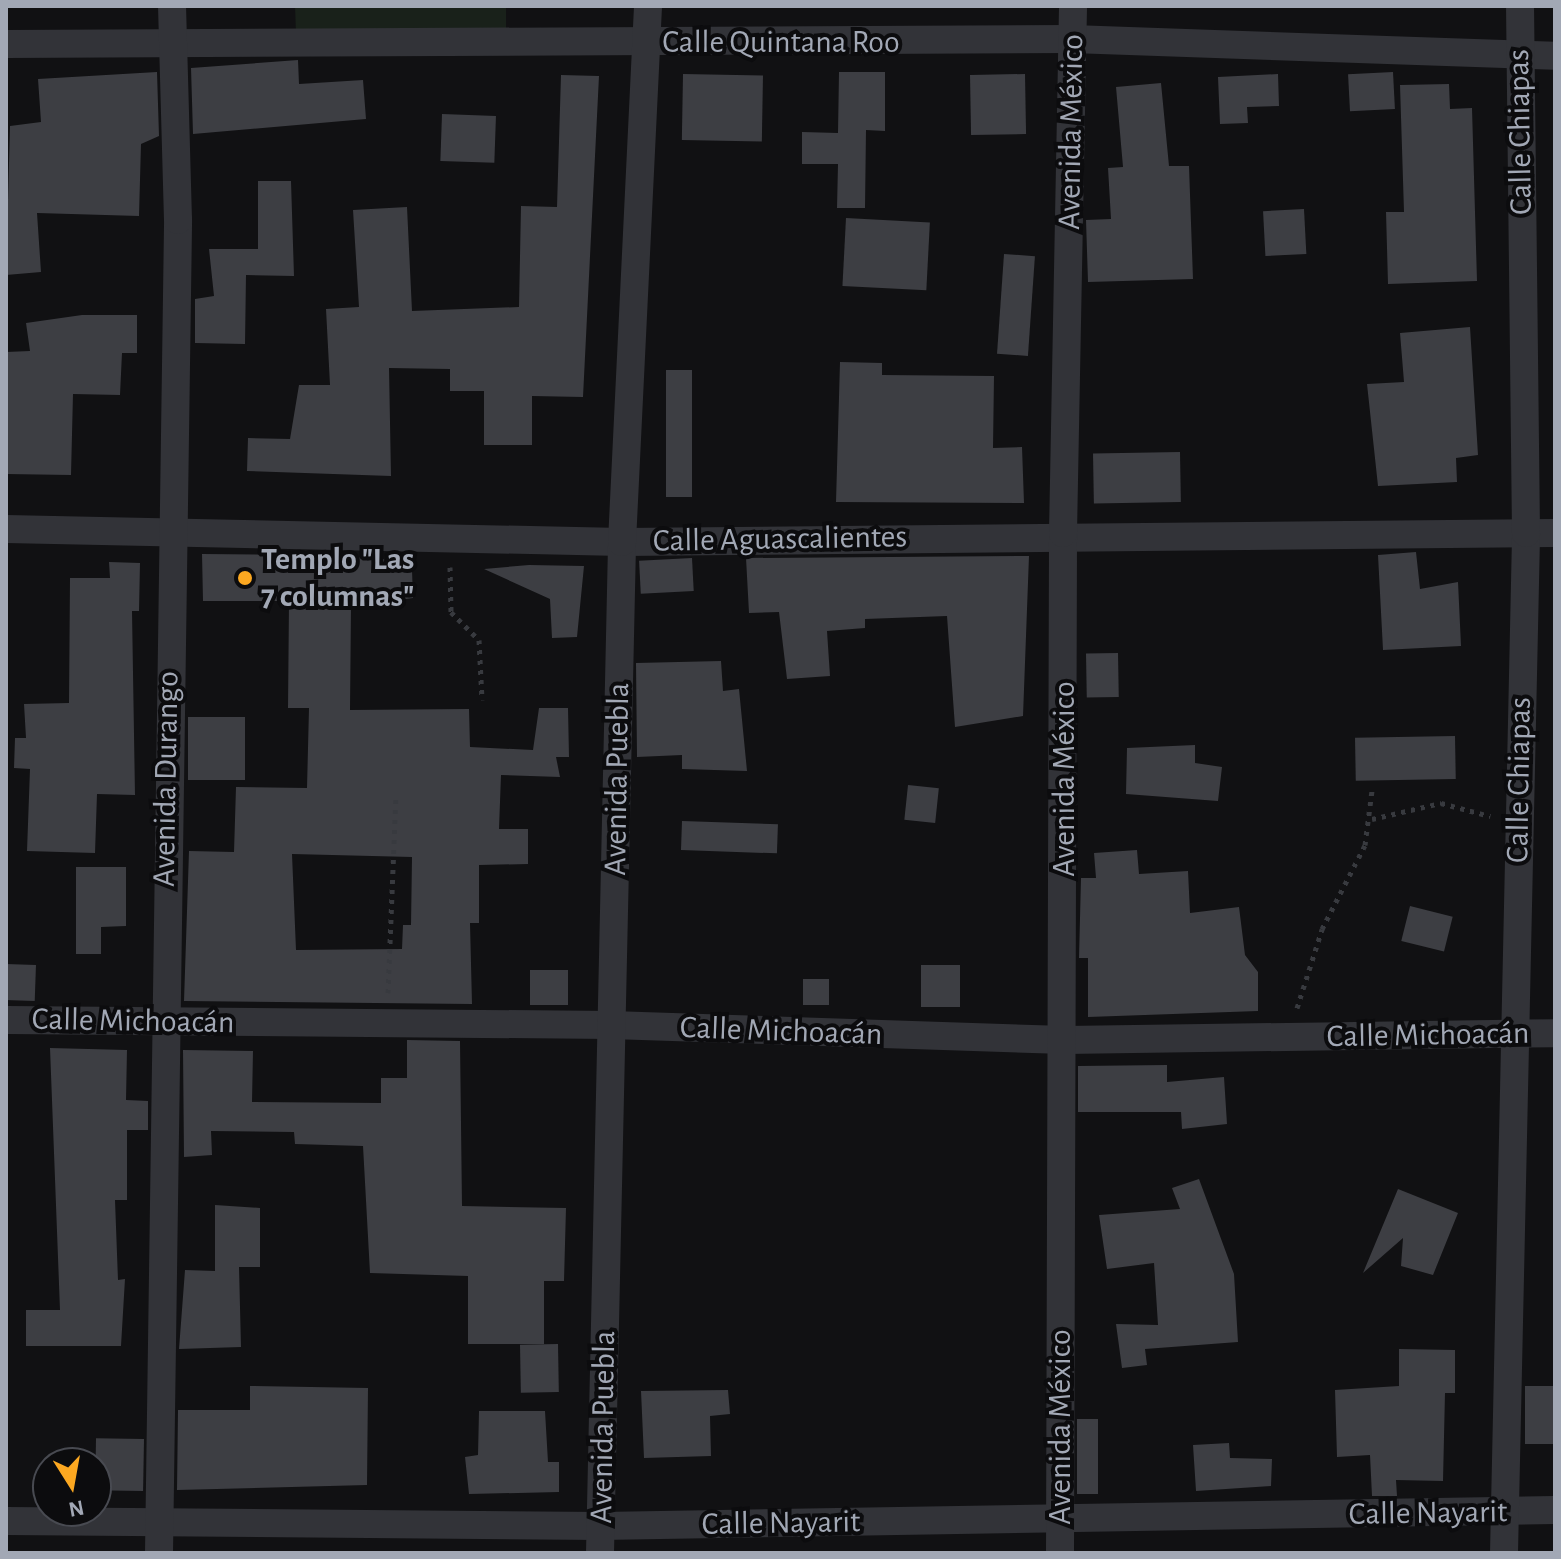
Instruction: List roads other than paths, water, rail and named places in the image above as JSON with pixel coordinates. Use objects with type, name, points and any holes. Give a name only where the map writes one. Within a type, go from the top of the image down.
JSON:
[{"type":"street","name":"Avenida Durango","points":[[159,1553],[161,1021],[178,220],[172,6]]},
{"type":"street","name":"Avenida Puebla","points":[[600,1539],[622,542],[648,6]]},
{"type":"street","name":"Avenida México","points":[[1060,1553],[1065,1040],[1063,533],[1073,6]]},
{"type":"street","name":"Calle Chiapas","points":[[1504,1553],[1526,533],[1520,6]]},
{"type":"street","name":"Calle Quintana Roo","points":[[6,44],[171,46],[1072,39],[1555,56]]},
{"type":"street","name":"Calle Aguascalientes","points":[[6,529],[172,530],[622,542],[1063,533],[1555,533]]},
{"type":"street","name":"Calle Michoacán","points":[[6,1020],[386,1026],[611,1025],[1065,1040],[1555,1033]]},
{"type":"street","name":"Calle Nayarit","points":[[6,1521],[159,1522],[600,1539],[1059,1519],[1555,1510]]},
{"type":"place","name":"Templo \"Las 7 columnas\"","points":[[245,578]]}]
